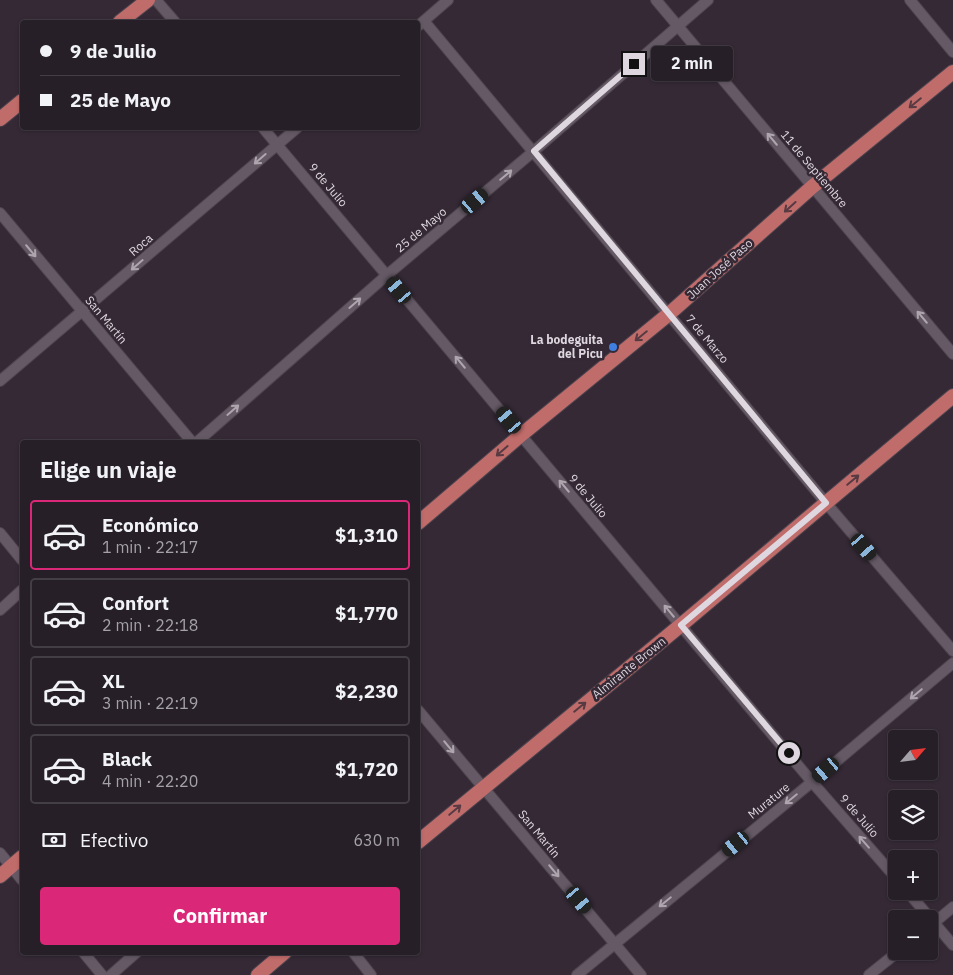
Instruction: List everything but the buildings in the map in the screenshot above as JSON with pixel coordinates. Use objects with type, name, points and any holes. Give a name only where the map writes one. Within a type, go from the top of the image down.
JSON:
[{"type":"main road","points":[[123,20],[148,0]]},
{"type":"main road","name":"Juan José Paso","points":[[420,522],[521,434],[670,313],[812,187],[953,72]]},
{"type":"main road","points":[[0,120],[20,103]]},
{"type":"main road","name":"Almirante Brown","points":[[420,840],[681,625],[953,396]]},
{"type":"main road","points":[[0,876],[20,859]]},
{"type":"main road","points":[[258,975],[281,955]]},
{"type":"street","points":[[156,0],[173,20]]},
{"type":"street","points":[[421,23],[448,0]]},
{"type":"street","name":"11 de Septiembre","points":[[656,0],[953,354]]},
{"type":"street","name":"25 de Mayo","points":[[199,440],[387,275],[708,0]]},
{"type":"street","points":[[910,0],[953,52]]},
{"type":"street","name":"7 de Marzo","points":[[421,23],[534,151],[826,503],[953,651]]},
{"type":"street","name":"9 de Julio","points":[[265,130],[812,782],[888,869]]},
{"type":"street","name":"Roca","points":[[0,381],[294,130]]},
{"type":"street","name":"San Martín","points":[[0,213],[190,440]]},
{"type":"street","points":[[0,533],[20,558]]},
{"type":"street","points":[[0,610],[20,592]]},
{"type":"street","name":"Murature","points":[[577,975],[812,782],[953,663]]},
{"type":"street","name":"San Martín","points":[[420,712],[641,975]]},
{"type":"street","points":[[0,853],[20,877]]},
{"type":"street","points":[[938,920],[953,908]]},
{"type":"street","points":[[938,931],[953,945]]},
{"type":"street","points":[[85,955],[102,975]]},
{"type":"street","points":[[111,975],[134,955]]},
{"type":"street","points":[[355,955],[371,975]]},
{"type":"street","points":[[870,975],[888,960]]},
{"type":"place","name":"La bodeguita del Picu","points":[[613,347]]},
{"type":"route","points":[[634,64],[534,151],[826,503],[681,625],[789,753]]}]
